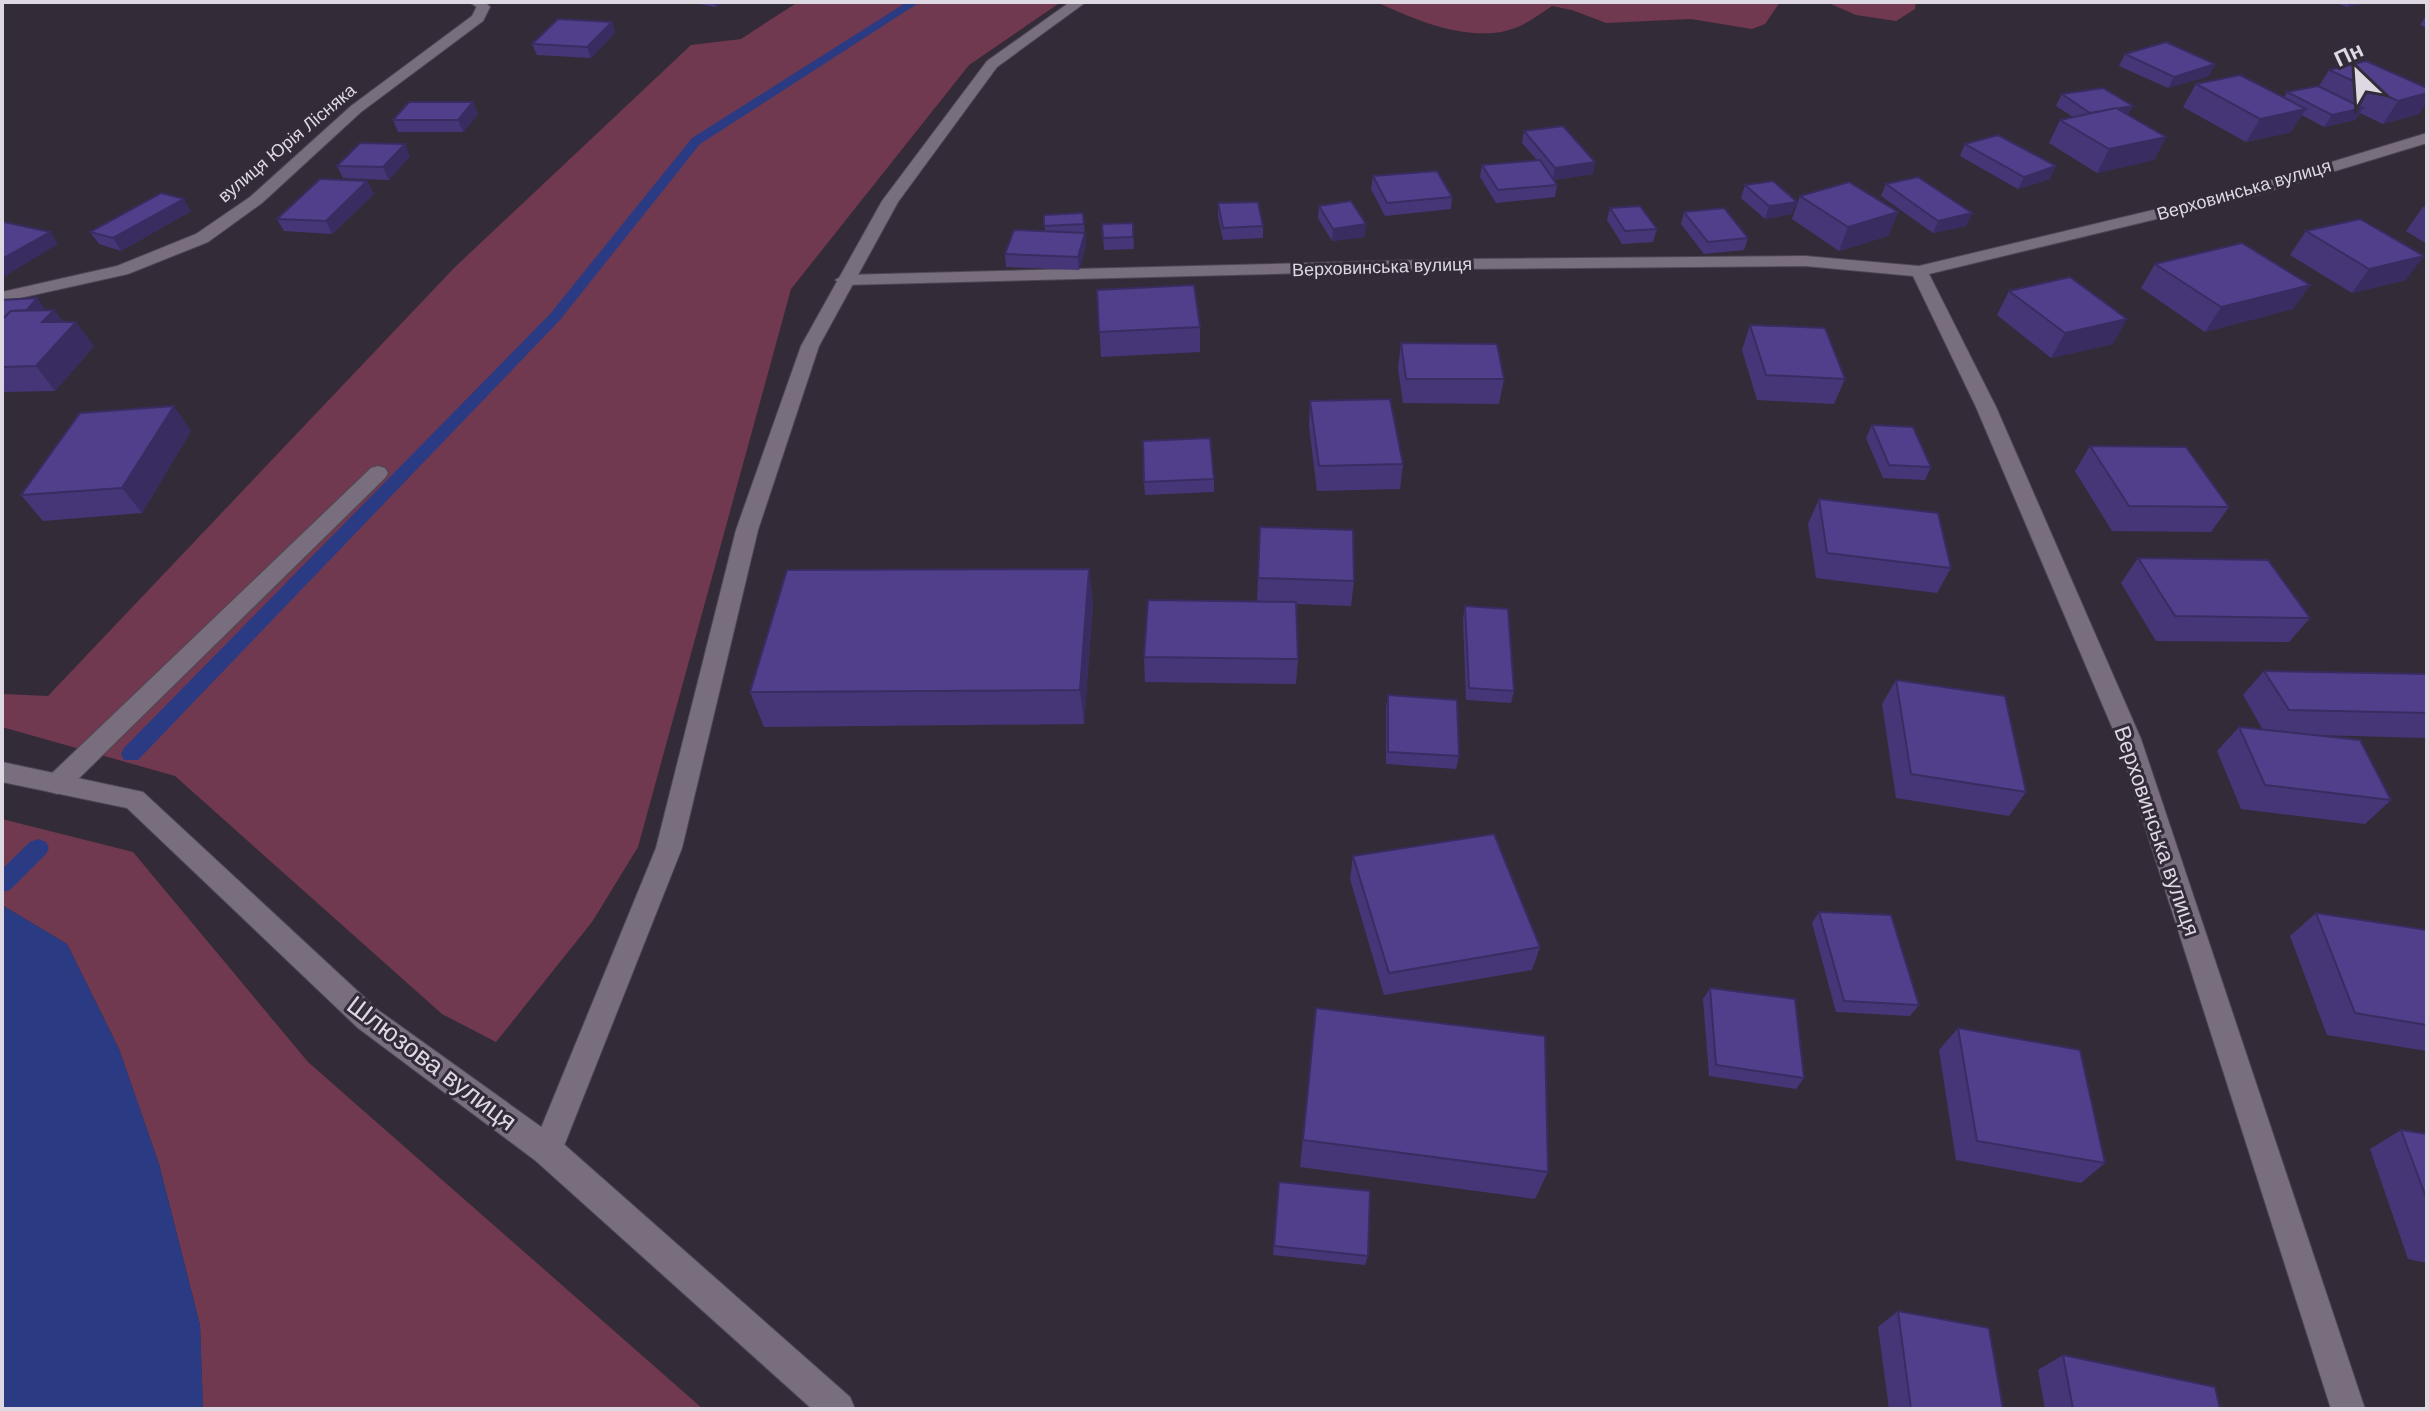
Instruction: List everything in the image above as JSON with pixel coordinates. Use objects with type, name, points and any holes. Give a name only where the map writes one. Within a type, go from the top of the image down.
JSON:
[{"type":"street","points":[[547,1150],[669,848],[747,530],[810,346],[890,201],[992,64],[1079,2]]},
{"type":"street","name":"вулиця Юрія Лісняка","points":[[2,297],[122,270],[202,238],[256,200],[356,109],[478,18],[480,4]]},
{"type":"street","name":"Верховинська вулиця","points":[[844,280],[1463,264],[1805,261],[1919,271],[2254,191],[2427,138]]},
{"type":"street","name":"Верховинська вулиця","points":[[1919,271],[1986,407],[2129,739],[2348,1409]]},
{"type":"street","points":[[57,784],[378,473]]},
{"type":"street","name":"Шлюзова вулиця","points":[[2,772],[134,799],[368,1019],[547,1150],[838,1409]]},
{"type":"shaded area","points":[[798,2],[1061,2],[969,65],[791,289],[638,847],[592,922],[496,1042],[442,1014],[175,776],[2,727],[2,694],[48,696],[455,267],[691,45],[741,39]]},
{"type":"shaded area","points":[[1377,2],[1780,2],[1765,24],[1752,29],[1691,19],[1606,23],[1552,6],[1520,26],[1485,33],[1447,29]]},
{"type":"shaded area","points":[[1826,2],[1916,2],[1915,9],[1896,21],[1856,15]]},
{"type":"shaded area","points":[[2,819],[133,852],[308,1062],[703,1409],[203,1409],[200,1325],[159,1164],[119,1049],[67,944],[2,905]]},
{"type":"water","points":[[2,905],[67,944],[119,1049],[159,1164],[200,1325],[203,1409],[2,1409]]},
{"type":"building","points":[[558,19],[612,22],[587,47],[532,44]]},
{"type":"building","points":[[2166,42],[2215,64],[2174,77],[2125,54]]},
{"type":"building","points":[[2366,61],[2427,88],[2427,93],[2398,101],[2329,70]]},
{"type":"building","points":[[2240,75],[2306,109],[2260,119],[2196,84]]},
{"type":"building","points":[[2318,86],[2363,108],[2332,115],[2287,92]]},
{"type":"building","points":[[2103,88],[2133,106],[2090,113],[2062,94]]},
{"type":"building","points":[[409,102],[473,102],[458,120],[393,120]]},
{"type":"building","points":[[2116,108],[2166,137],[2109,149],[2060,120]]},
{"type":"building","points":[[1563,126],[1595,162],[1555,168],[1524,131]]},
{"type":"building","points":[[1998,135],[2056,166],[2024,177],[1965,144]]},
{"type":"building","points":[[360,143],[405,144],[383,167],[337,166]]},
{"type":"building","points":[[1540,160],[1557,185],[1498,190],[1482,165]]},
{"type":"building","points":[[1437,171],[1452,197],[1387,203],[1373,176]]},
{"type":"building","points":[[1918,177],[1972,213],[1938,221],[1886,184]]},
{"type":"building","points":[[320,179],[367,181],[326,221],[277,219]]},
{"type":"building","points":[[1773,181],[1797,202],[1769,206],[1745,185]]},
{"type":"building","points":[[1849,182],[1898,212],[1848,227],[1800,196]]},
{"type":"building","points":[[161,193],[184,199],[113,238],[90,232]]},
{"type":"building","points":[[1351,201],[1366,224],[1333,229],[1319,206]]},
{"type":"building","points":[[1258,202],[1263,226],[1223,228],[1218,203]]},
{"type":"building","points":[[1640,206],[1657,229],[1625,231],[1610,208]]},
{"type":"building","points":[[1724,208],[1748,238],[1708,242],[1684,212]]},
{"type":"building","points":[[1083,213],[1084,224],[1044,226],[1044,215]]},
{"type":"building","points":[[2360,219],[2424,256],[2369,269],[2306,231]]},
{"type":"building","points":[[4,222],[50,232],[2,259]]},
{"type":"building","points":[[1133,223],[1133,237],[1103,238],[1102,224]]},
{"type":"building","points":[[1014,230],[1085,233],[1078,257],[1005,254]]},
{"type":"building","points":[[2242,243],[2310,285],[2221,307],[2155,264]]},
{"type":"building","points":[[2070,277],[2127,319],[2065,333],[2009,291]]},
{"type":"building","points":[[1194,285],[1200,327],[1099,332],[1097,290]]},
{"type":"building","points":[[37,298],[27,310],[11,311],[2,319],[2,300]]},
{"type":"building","points":[[54,310],[42,322],[76,322],[36,366],[2,367],[2,320],[11,311]]},
{"type":"building","points":[[1750,325],[1825,328],[1845,379],[1766,375]]},
{"type":"building","points":[[1401,343],[1497,344],[1504,379],[1406,379]]},
{"type":"building","points":[[1390,399],[1403,464],[1319,466],[1310,401]]},
{"type":"building","points":[[174,406],[122,488],[21,495],[80,413]]},
{"type":"building","points":[[1872,425],[1913,427],[1931,467],[1889,465]]},
{"type":"building","points":[[1210,438],[1214,479],[1144,482],[1143,441]]},
{"type":"building","points":[[2090,446],[2186,447],[2229,507],[2129,506]]},
{"type":"building","points":[[1819,499],[1938,513],[1951,568],[1827,553]]},
{"type":"building","points":[[1260,527],[1353,530],[1354,581],[1258,578]]},
{"type":"building","points":[[2138,558],[2268,560],[2310,618],[2175,616]]},
{"type":"building","points":[[1089,569],[1080,690],[750,692],[787,570]]},
{"type":"building","points":[[1148,600],[1296,602],[1298,659],[1144,657]]},
{"type":"building","points":[[1465,606],[1508,609],[1514,691],[1469,688]]},
{"type":"building","points":[[2264,671],[2426,674],[2427,713],[2289,710]]},
{"type":"building","points":[[1896,680],[2005,696],[2026,792],[1911,774]]},
{"type":"building","points":[[1388,695],[1457,700],[1459,756],[1388,752]]},
{"type":"building","points":[[2239,727],[2360,740],[2391,800],[2265,785]]},
{"type":"building","points":[[1494,834],[1540,947],[1389,973],[1353,856]]},
{"type":"building","points":[[1819,912],[1891,915],[1919,1005],[1844,1001]]},
{"type":"building","points":[[2316,913],[2427,930],[2427,1025],[2355,1013]]},
{"type":"building","points":[[1710,988],[1795,999],[1804,1078],[1716,1065]]},
{"type":"building","points":[[1316,1008],[1545,1036],[1548,1172],[1303,1140]]},
{"type":"building","points":[[1958,1028],[2080,1050],[2105,1163],[1977,1141]]},
{"type":"building","points":[[2401,1130],[2427,1134],[2427,1200]]},
{"type":"building","points":[[1279,1182],[1370,1191],[1368,1256],[1274,1246]]},
{"type":"building","points":[[1898,1311],[1989,1328],[2003,1409],[1911,1409]]},
{"type":"building","points":[[2063,1355],[2215,1387],[2220,1409],[2073,1409]]},
{"type":"waterway","points":[[131,754],[555,317],[696,141],[915,2]]},
{"type":"waterway","points":[[2,883],[38,848]]}]
